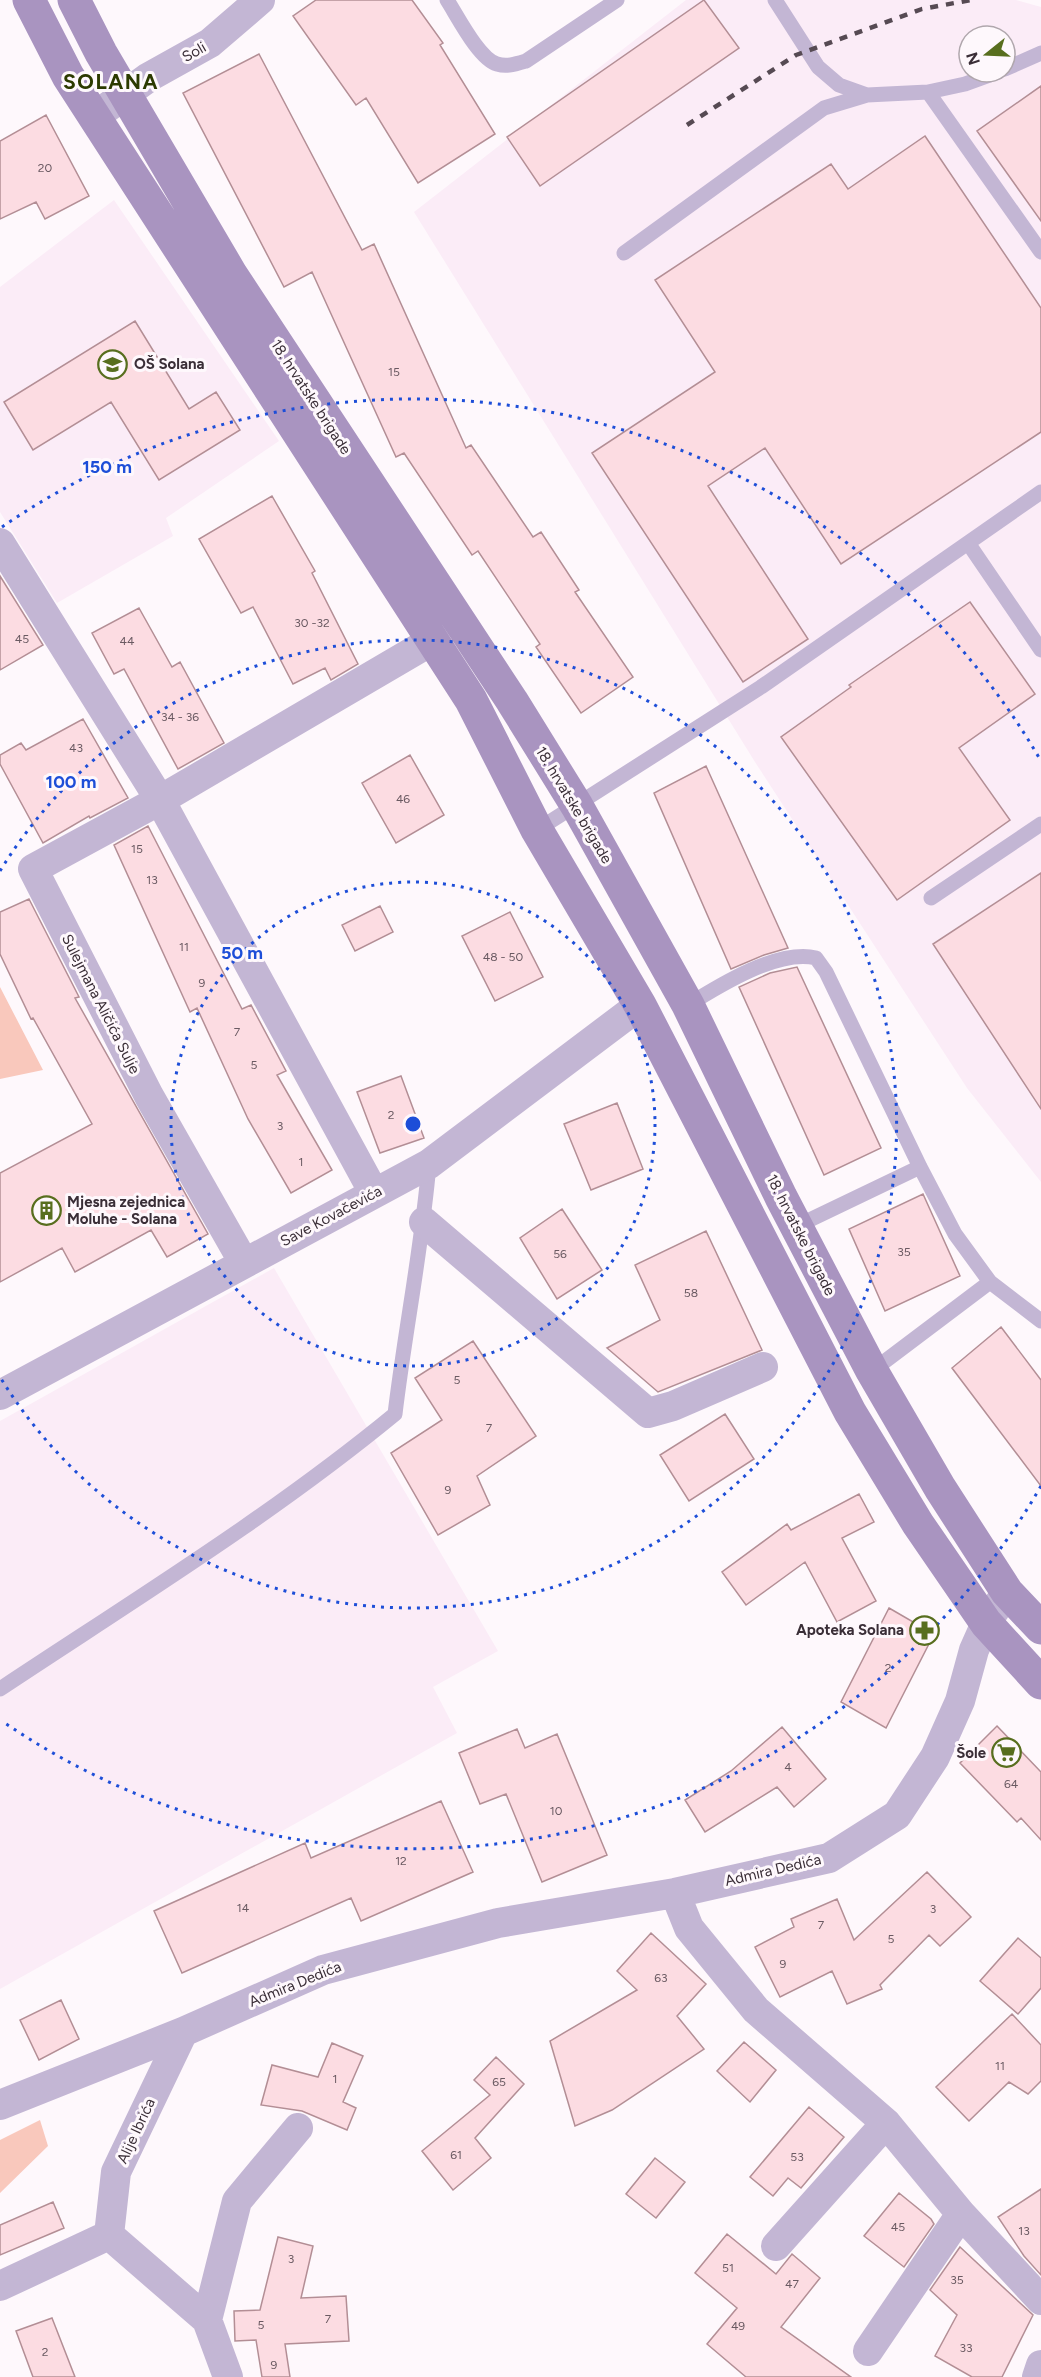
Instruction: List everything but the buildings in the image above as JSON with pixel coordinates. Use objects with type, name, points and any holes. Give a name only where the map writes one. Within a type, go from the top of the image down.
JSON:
[{"type":"main road","name":"18. hrvatske brigade","points":[[29,0],[68,76],[471,700],[537,830],[640,1005],[850,1412],[918,1524],[987,1623],[1041,1683]]},
{"type":"main road","name":"18. hrvatske brigade","points":[[74,0],[231,274],[512,701],[577,806],[688,1005],[797,1227],[872,1371],[940,1488],[1007,1592],[1041,1628]]},
{"type":"street","name":"Soli","points":[[94,117],[149,77],[210,43],[260,0]]},
{"type":"street","points":[[0,543],[160,800],[374,1193]]},
{"type":"street","points":[[160,800],[433,640]]},
{"type":"street","name":"Sulejmana Aličića Sulje","points":[[160,800],[33,869],[148,1096],[244,1263]]},
{"type":"street","name":"Save Kovačevića","points":[[1,1394],[429,1164],[640,1005]]},
{"type":"street","points":[[424,1222],[648,1413],[673,1406],[763,1367]]},
{"type":"street","name":"Admira Dedića","points":[[0,2105],[183,2032],[323,1970],[498,1923],[675,1893],[829,1858],[897,1815],[935,1757],[960,1701],[974,1650],[987,1623],[1007,1592]]},
{"type":"street","points":[[675,1893],[689,1928],[756,2010],[886,2123],[960,2214],[1041,2300]]},
{"type":"street","name":"Alije Ibrića","points":[[109,2235],[117,2172],[183,2032]]},
{"type":"street","points":[[776,2246],[886,2123]]},
{"type":"street","points":[[207,2320],[237,2202],[298,2128]]},
{"type":"street","points":[[868,2351],[960,2214]]},
{"type":"street","points":[[0,2286],[109,2235],[207,2320],[228,2377]]},
{"type":"street","points":[[1037,2377],[1041,2365]]},
{"type":"lane","points":[[447,0],[486,58],[498,65],[511,65],[526,61],[617,0]]},
{"type":"lane","points":[[775,0],[818,67],[839,85],[867,94]]},
{"type":"lane","points":[[1017,64],[1041,53]]},
{"type":"lane","points":[[624,253],[824,108],[867,94],[928,92],[965,84]]},
{"type":"lane","points":[[928,92],[1041,252]]},
{"type":"lane","points":[[537,830],[761,687],[1041,492]]},
{"type":"lane","points":[[968,543],[1041,650]]},
{"type":"lane","points":[[931,898],[1041,824]]},
{"type":"lane","points":[[688,1005],[760,967],[800,954],[816,958],[826,972],[920,1167],[955,1234],[990,1282],[1041,1321]]},
{"type":"lane","points":[[0,1689],[269,1511],[327,1470],[395,1414],[405,1332],[424,1222],[429,1164]]},
{"type":"lane","points":[[797,1227],[920,1167]]},
{"type":"lane","points":[[872,1371],[990,1282]]},
{"type":"shaded area","points":[[686,0],[1016,0],[1041,7],[1041,1182],[967,1088],[755,762],[414,212]]},
{"type":"shaded area","name":"OŠ Solana","points":[[114,200],[279,441],[166,518],[173,536],[57,603],[0,512],[0,287]]},
{"type":"shaded area","points":[[0,987],[43,1070],[0,1079]]},
{"type":"shaded area","points":[[274,1268],[498,1651],[433,1687],[457,1733],[0,1989],[0,1421]]},
{"type":"shaded area","points":[[40,2120],[48,2146],[0,2193],[0,2140]]},
{"type":"railway","points":[[687,125],[796,55],[922,9],[971,0]]},
{"type":"place","name":"OŠ Solana","points":[[113,364]]},
{"type":"place","name":"Mjesna zejednica Moluhe - Solana","points":[[46,1211]]},
{"type":"place","name":"Apoteka Solana","points":[[925,1630]]},
{"type":"place","name":"Šole","points":[[1007,1753]]},
{"type":"district","name":"SOLANA","points":[[111,81]]}]
